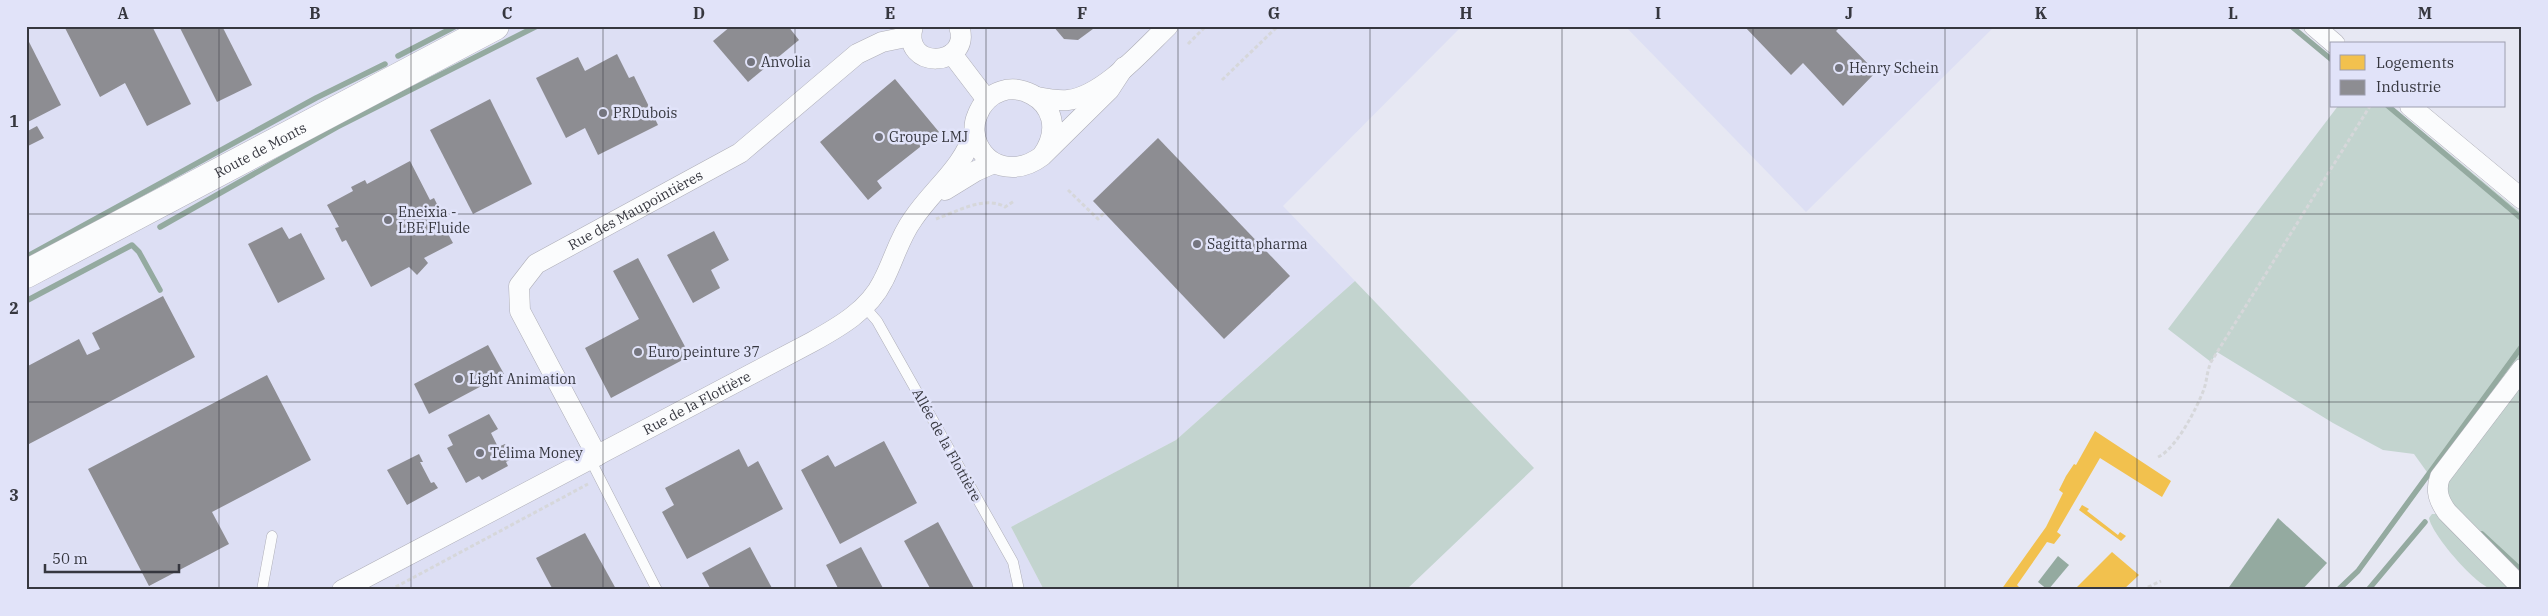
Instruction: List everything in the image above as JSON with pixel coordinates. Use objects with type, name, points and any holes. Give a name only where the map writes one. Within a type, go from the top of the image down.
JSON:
[{"type":"main road","name":"Route de Monts","points":[[26,274],[495,26]]},
{"type":"street","points":[[912,31],[917,51],[923,56],[938,60],[952,54],[960,40],[958,26]]},
{"type":"street","points":[[1037,97],[1059,100],[1080,97],[1100,86],[1124,67],[1168,26]]},
{"type":"street","points":[[2314,26],[2333,42]]},
{"type":"street","name":"Rue des Maupointières","points":[[594,457],[520,311],[519,286],[536,264],[740,153],[857,54],[912,31]]},
{"type":"street","points":[[952,54],[986,100]]},
{"type":"street","points":[[1042,156],[1050,146],[1053,132],[1052,119],[1047,107],[1037,97],[1025,91],[1011,89],[998,92],[986,100],[975,120],[974,132],[977,144],[983,154],[994,163],[1006,168],[1019,168],[1032,164],[1042,156],[1109,90],[1124,67]]},
{"type":"street","points":[[2412,108],[2522,199]]},
{"type":"street","name":"Rue de la Flottière","points":[[342,590],[835,329],[864,306],[883,283],[912,219],[964,157],[974,132]]},
{"type":"street","points":[[912,219],[939,194],[976,171],[994,163]]},
{"type":"street","points":[[2522,369],[2440,477],[2437,486],[2438,497],[2447,512],[2522,588]]},
{"type":"lane","name":"Allée de la Flottière","points":[[864,306],[877,321],[1013,562],[1019,590]]},
{"type":"lane","points":[[594,457],[656,590]]},
{"type":"lane","points":[[262,590],[272,536]]},
{"type":"path","points":[[1188,44],[1206,26]]},
{"type":"path","points":[[1222,80],[1278,26]]},
{"type":"path","points":[[2158,457],[2170,450],[2186,425],[2205,387],[2211,362],[2369,108]]},
{"type":"path","points":[[1068,190],[1098,219],[1104,213]]},
{"type":"path","points":[[2142,590],[2161,580]]},
{"type":"shaded area","points":[[26,26],[1462,26],[1283,206],[1355,281],[1176,440],[1011,527],[1044,590],[26,590]]},
{"type":"shaded area","points":[[1625,26],[1995,26],[1806,212]]},
{"type":"shaded area","points":[[2336,108],[2394,108],[2522,214],[2522,588],[2437,486],[2414,454],[2383,450],[2333,423],[2217,352],[2211,362],[2168,329]]},
{"type":"shaded area","points":[[1355,281],[1534,468],[1406,590],[1044,590],[1011,527],[1176,440]]},
{"type":"shaded area","points":[[2432,514],[2441,514],[2518,590],[2494,590],[2477,580],[2456,559],[2438,536],[2429,518]]},
{"type":"shaded area","points":[[2278,518],[2327,563],[2302,590],[2227,590]]},
{"type":"shaded area","points":[[2058,556],[2069,565],[2048,590],[2038,582]]},
{"type":"building: Logements","points":[[2095,431],[2171,481],[2162,497],[2100,458],[2057,532],[2061,535],[2054,544],[2047,542],[2017,585],[2022,590],[2001,590],[2046,527],[2063,493],[2059,490],[2066,476],[2074,464],[2076,465]]},
{"type":"building: Logements","points":[[2082,505],[2118,535],[2120,532],[2126,536],[2121,541],[2079,510]]},
{"type":"building: Logements","points":[[2112,552],[2139,575],[2123,590],[2074,590]]},
{"type":"building: Industrie","points":[[64,26],[152,26],[191,104],[147,126],[125,83],[100,97]]},
{"type":"building: Industrie","points":[[179,26],[222,26],[252,85],[217,102]]},
{"type":"building: Industrie","name":"Anvolia","points":[[731,26],[788,26],[799,40],[748,82],[713,41]]},
{"type":"building: Industrie","points":[[1053,26],[1097,26],[1078,40],[1064,39]]},
{"type":"building: Industrie","name":"Henry Schein","points":[[1744,26],[1841,26],[1836,31],[1876,72],[1843,106],[1803,63],[1791,75]]},
{"type":"building: Industrie","points":[[26,36],[61,105],[26,123]]},
{"type":"building: Industrie","name":"PRDubois","points":[[617,54],[629,78],[634,76],[658,125],[598,155],[585,128],[566,138],[536,78],[578,57],[585,71]]},
{"type":"building: Industrie","name":"Groupe LMJ","points":[[895,79],[939,132],[877,181],[882,188],[868,200],[820,142]]},
{"type":"building: Industrie","points":[[490,99],[532,184],[473,214],[430,130]]},
{"type":"building: Industrie","points":[[37,126],[44,138],[26,147],[26,132]]},
{"type":"building: Industrie","name":"Sagitta pharma","points":[[1158,138],[1290,276],[1224,339],[1093,201]]},
{"type":"building: Industrie","name":"Eneixia - LBE Fluide","points":[[410,161],[430,200],[434,198],[441,212],[437,214],[453,243],[424,258],[428,263],[417,275],[409,267],[371,287],[346,240],[342,242],[335,228],[339,227],[327,205],[353,191],[351,187],[365,180],[367,184]]},
{"type":"building: Industrie","points":[[282,227],[289,239],[301,233],[325,279],[278,303],[248,244]]},
{"type":"building: Industrie","points":[[714,231],[729,260],[711,270],[720,288],[693,303],[667,255]]},
{"type":"building: Industrie","name":"Euro peinture 37","points":[[638,258],[690,356],[611,398],[585,348],[639,319],[613,271]]},
{"type":"building: Industrie","points":[[163,296],[195,357],[29,444],[26,439],[26,367],[79,339],[87,355],[100,349],[92,333]]},
{"type":"building: Industrie","name":"Light Animation","points":[[488,345],[504,374],[429,414],[414,384]]},
{"type":"building: Industrie","points":[[267,375],[311,460],[212,512],[229,544],[149,586],[88,469]]},
{"type":"building: Industrie","name":"Telima Money","points":[[489,414],[498,429],[491,433],[498,447],[505,444],[513,458],[506,462],[508,466],[482,480],[479,476],[466,483],[447,448],[453,445],[448,435]]},
{"type":"building: Industrie","points":[[884,441],[917,503],[840,544],[801,470],[828,455],[835,467]]},
{"type":"building: Industrie","points":[[739,449],[748,467],[758,461],[783,509],[687,559],[662,512],[674,505],[665,488]]},
{"type":"building: Industrie","points":[[419,454],[423,462],[420,462],[431,483],[434,482],[438,488],[407,505],[387,470]]},
{"type":"building: Industrie","points":[[938,522],[975,590],[931,590],[904,541]]},
{"type":"building: Industrie","points":[[585,533],[616,589],[553,590],[536,558]]},
{"type":"building: Industrie","points":[[750,547],[773,590],[711,590],[702,573]]},
{"type":"building: Industrie","points":[[861,547],[884,590],[839,590],[826,565]]},
{"type":"waterway","points":[[398,56],[456,26]]},
{"type":"waterway","points":[[160,227],[337,127],[537,26]]},
{"type":"waterway","points":[[2291,26],[2330,58]]},
{"type":"waterway","points":[[26,257],[316,98],[385,64]]},
{"type":"waterway","points":[[2390,108],[2522,219]]},
{"type":"waterway","points":[[26,301],[132,245],[139,252],[160,290]]},
{"type":"waterway","points":[[2338,590],[2358,571],[2522,346]]},
{"type":"waterway","points":[[2368,590],[2425,522]]},
{"type":"waterway","points":[[2482,534],[2522,571]]},
{"type":"place","name":"Anvolia","points":[[751,62]]},
{"type":"place","name":"Henry Schein","points":[[1839,68]]},
{"type":"place","name":"PRDubois","points":[[603,113]]},
{"type":"place","name":"Groupe LMJ","points":[[879,137]]},
{"type":"place","name":"Eneixia - LBE Fluide","points":[[388,220]]},
{"type":"place","name":"Sagitta pharma","points":[[1197,244]]},
{"type":"place","name":"Euro peinture 37","points":[[638,352]]},
{"type":"place","name":"Light Animation","points":[[459,379]]},
{"type":"place","name":"Telima Money","points":[[480,453]]}]
